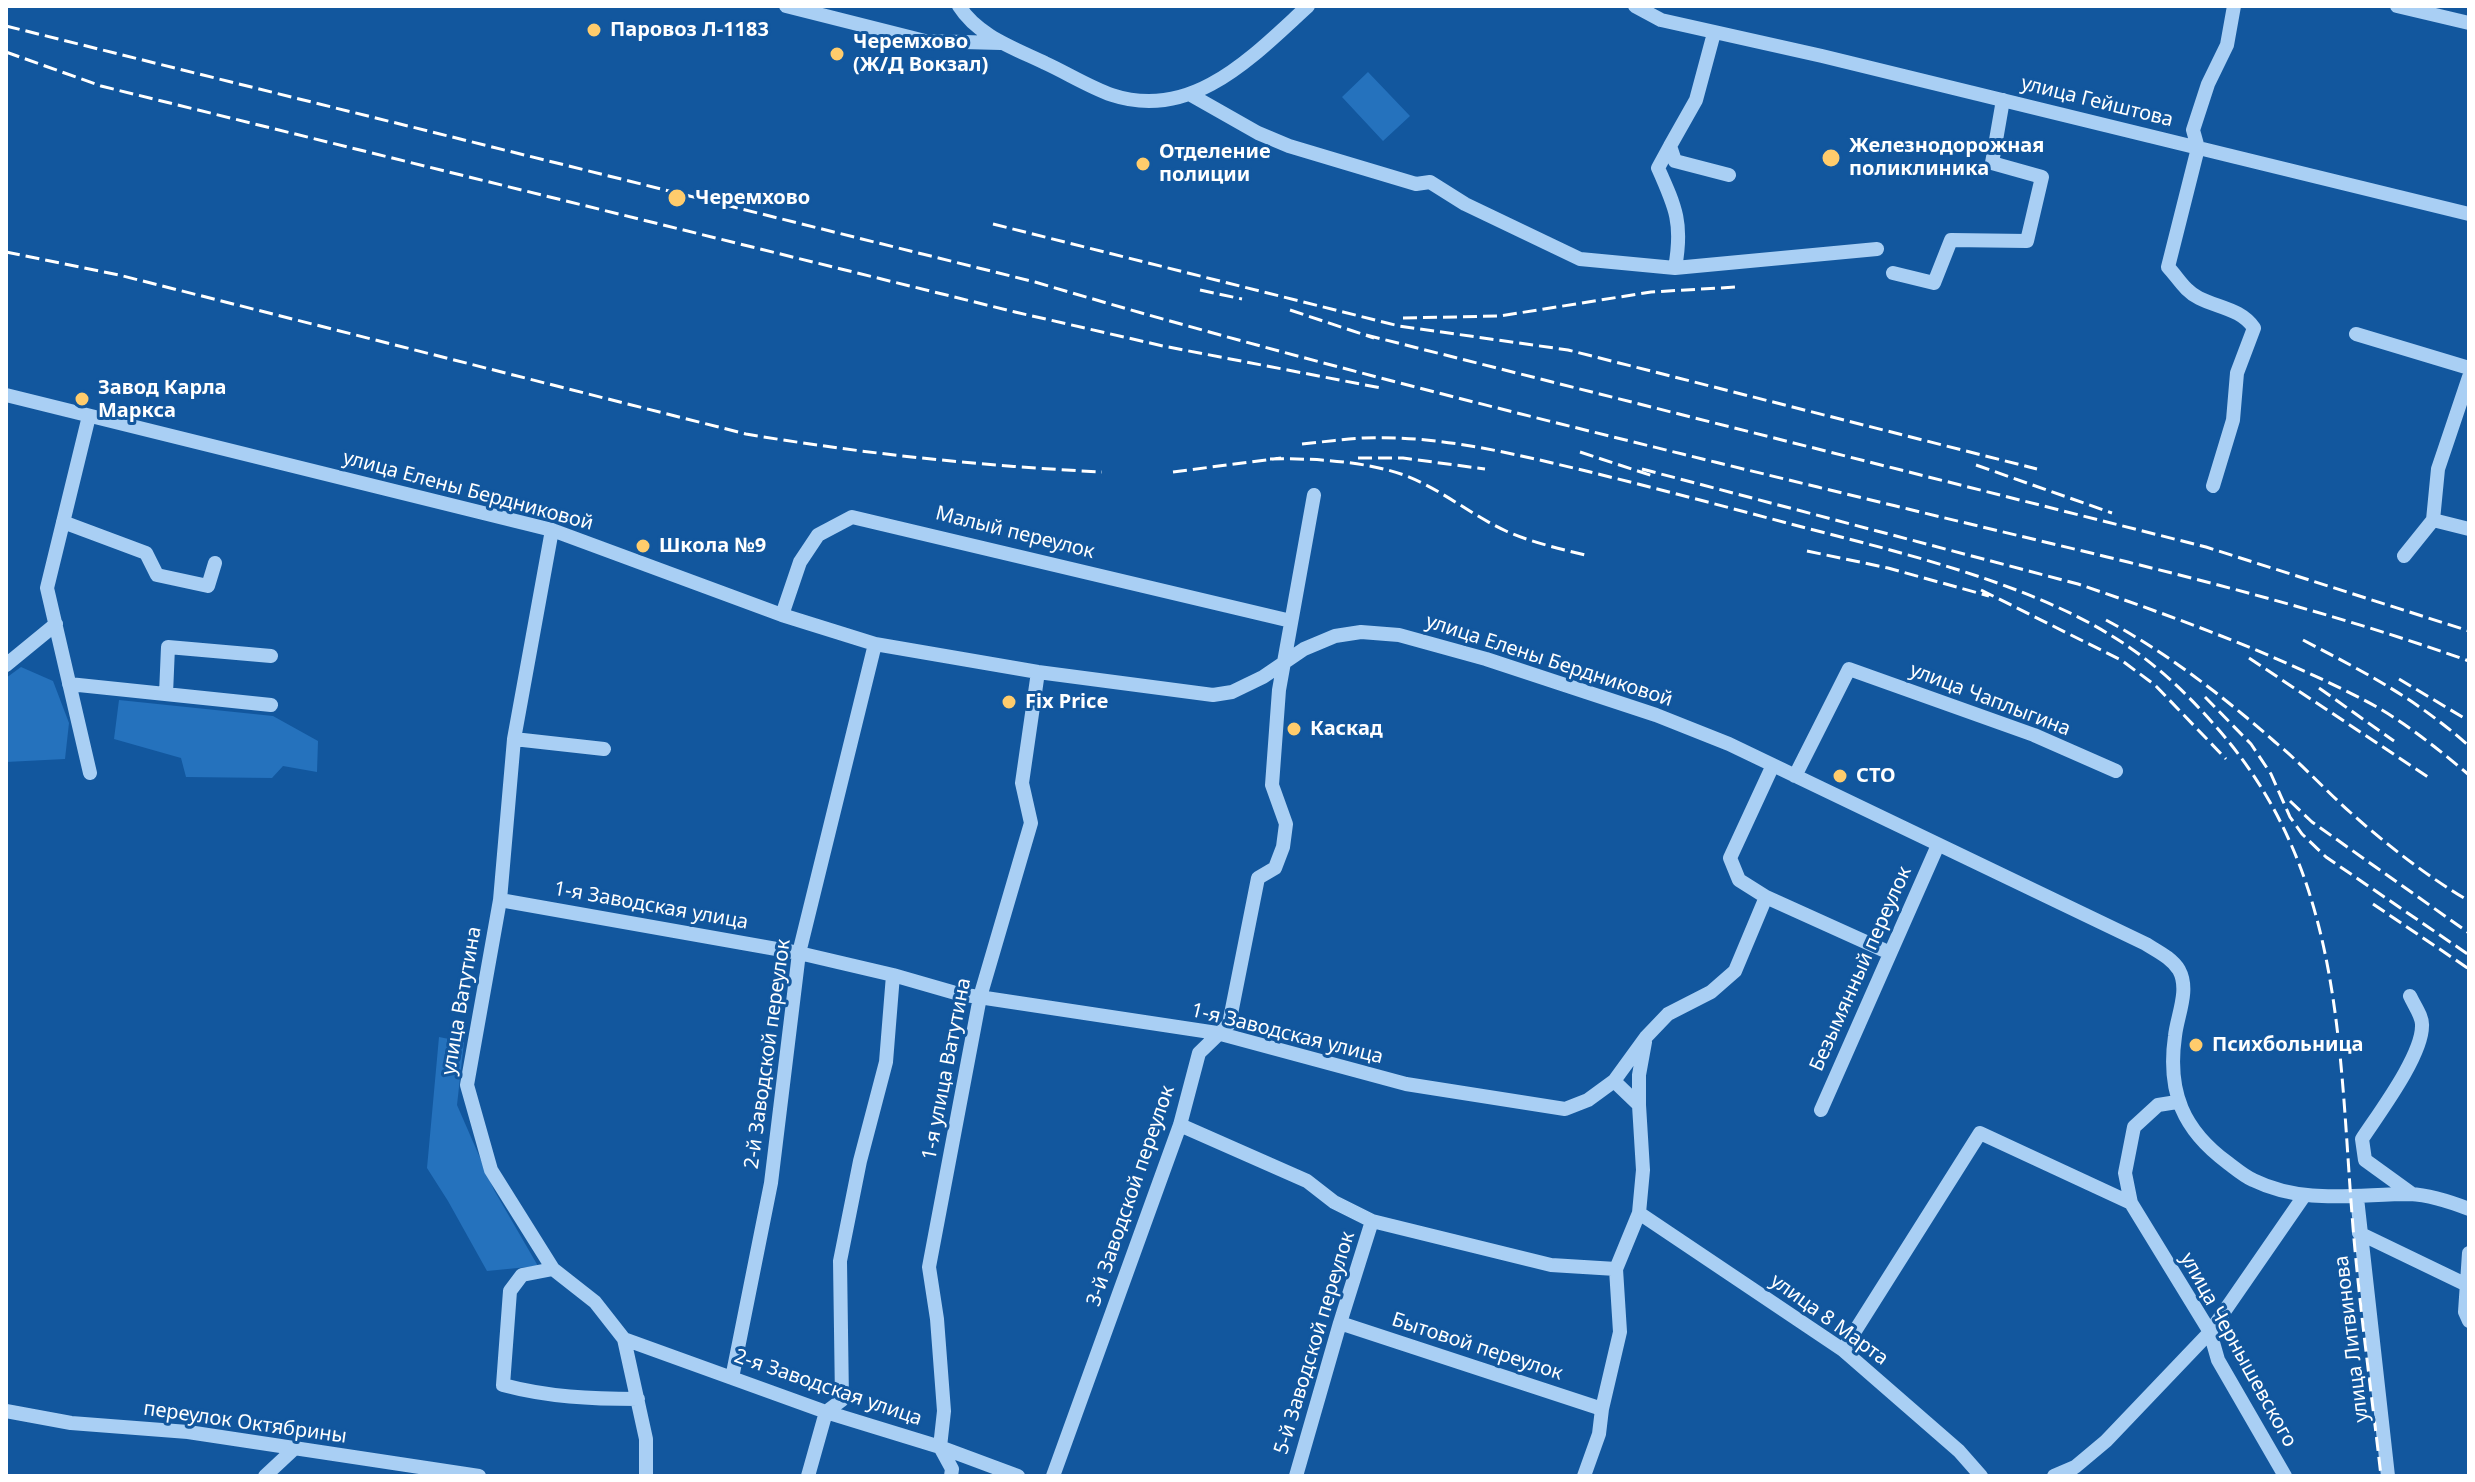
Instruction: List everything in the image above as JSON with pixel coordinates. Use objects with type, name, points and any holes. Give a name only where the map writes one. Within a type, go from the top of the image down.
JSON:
[{"type":"street","points":[[786,6],[925,41],[1004,43]]},
{"type":"street","points":[[959,6],[981,30],[1004,43],[1112,95],[1139,100],[1167,100],[1191,95],[1215,84],[1248,60],[1308,6]]},
{"type":"street","points":[[2213,486],[2233,420],[2237,373],[2254,328],[2246,316],[2198,298],[2182,287],[2168,267],[2198,148],[2193,130],[2208,84],[2227,45],[2234,6]]},
{"type":"street","points":[[2397,6],[2469,23]]},
{"type":"street","name":"улица Гейштова","points":[[1637,8],[1661,20],[2469,214]]},
{"type":"street","points":[[1675,268],[1680,242],[1678,215],[1658,168],[1696,100],[1714,33]]},
{"type":"street","points":[[1191,95],[1258,133],[1289,146],[1416,184],[1430,182],[1465,204],[1580,259],[1675,268],[1877,249]]},
{"type":"street","points":[[1893,273],[1934,283],[1951,240],[2027,241],[2042,177],[1992,163],[2003,100]]},
{"type":"street","points":[[1670,146],[1675,161],[1729,175]]},
{"type":"street","points":[[2356,334],[2469,368]]},
{"type":"street","points":[[2404,556],[2433,520],[2438,469],[2469,377]]},
{"type":"street","name":"улица Елены Бердниковой","points":[[6,395],[552,530],[782,615],[875,644],[1038,672],[1213,695],[1232,692],[1263,677],[1304,649],[1335,636],[1361,632],[1399,635],[1486,659],[1656,715],[1729,744],[2146,944],[2167,957],[2180,971],[2183,991],[2174,1037],[2173,1073],[2177,1102],[2192,1128],[2211,1150],[2250,1179],[2276,1190],[2304,1196],[2357,1198],[2412,1194],[2469,1209]]},
{"type":"street","points":[[89,416],[47,588],[90,773]]},
{"type":"street","name":"3-й Заводской переулок","points":[[1053,1476],[1180,1125],[1199,1053],[1229,1024],[1258,878],[1275,868],[1283,847],[1286,824],[1272,785],[1279,690],[1314,495]]},
{"type":"street","name":"Малый переулок","points":[[782,615],[800,562],[818,535],[852,517],[1291,621]]},
{"type":"street","points":[[2433,520],[2469,529]]},
{"type":"street","points":[[63,522],[146,553],[157,575],[208,586],[215,563]]},
{"type":"street","name":"улица Ватутина","points":[[552,530],[514,739],[500,900],[467,1085],[491,1170],[553,1269],[595,1302],[624,1339],[646,1439],[646,1476]]},
{"type":"street","points":[[6,665],[56,624]]},
{"type":"street","name":"2-й Заводской переулок","points":[[732,1378],[771,1183],[799,953],[875,644]]},
{"type":"street","points":[[166,694],[168,647],[271,656]]},
{"type":"street","name":"улица Чаплыгина","points":[[1795,776],[1849,669],[2034,735],[2116,771]]},
{"type":"street","name":"1-я улица Ватутина","points":[[951,1476],[952,1469],[940,1447],[944,1411],[937,1319],[929,1267],[980,997],[1031,823],[1022,783],[1038,672]]},
{"type":"street","points":[[69,684],[271,705]]},
{"type":"street","points":[[514,739],[604,749]]},
{"type":"street","points":[[1773,765],[1730,858],[1739,880],[1766,897],[1890,953]]},
{"type":"street","name":"Безымянный переулок","points":[[1821,1110],[1938,845]]},
{"type":"street","name":"1-я Заводская улица","points":[[500,900],[799,953],[980,997],[1217,1033],[1406,1084],[1565,1109],[1588,1100],[1614,1081],[1646,1037],[1668,1014],[1711,992],[1735,971],[1766,897]]},
{"type":"street","points":[[808,1476],[826,1412],[842,1400],[840,1261],[860,1161],[886,1062],[893,975]]},
{"type":"street","points":[[2410,996],[2423,1024],[2419,1044],[2396,1087],[2362,1139],[2365,1160],[2412,1194]]},
{"type":"street","points":[[1584,1476],[1599,1434],[1620,1332],[1616,1269],[1639,1213],[1643,1170],[1639,1075],[1646,1037]]},
{"type":"street","points":[[1614,1081],[1639,1105]]},
{"type":"street","name":"улица Чернышевского","points":[[2177,1102],[2158,1105],[2134,1127],[2125,1173],[2131,1203],[2210,1332],[2218,1360],[2285,1476]]},
{"type":"street","points":[[1180,1125],[1307,1181],[1334,1202],[1372,1221],[1551,1265],[1616,1269]]},
{"type":"street","points":[[1843,1350],[1980,1133],[2131,1203]]},
{"type":"street","points":[[2054,1476],[2078,1472],[2210,1332],[2304,1196]]},
{"type":"street","name":"улица Литвинова","points":[[2357,1198],[2388,1476]]},
{"type":"street","name":"улица 8 Марта","points":[[1639,1213],[1843,1350],[1959,1451],[1981,1476]]},
{"type":"street","name":"5-й Заводской переулок","points":[[1296,1476],[1372,1221]]},
{"type":"street","points":[[2359,1233],[2467,1285]]},
{"type":"street","points":[[2469,1253],[2465,1312],[2469,1321]]},
{"type":"street","points":[[553,1269],[522,1275],[510,1291],[503,1385],[583,1400],[638,1399]]},
{"type":"street","name":"Бытовой переулок","points":[[1340,1323],[1602,1409]]},
{"type":"street","name":"2-я Заводская улица","points":[[624,1339],[826,1412],[940,1447],[1018,1476]]},
{"type":"street","name":"переулок Октябрины","points":[[6,1411],[71,1423],[188,1432],[295,1448],[395,1470],[479,1476]]},
{"type":"street","points":[[265,1476],[295,1448]]},
{"type":"shaded area","points":[[1368,72],[1410,116],[1383,141],[1342,97]]},
{"type":"shaded area","points":[[21,667],[53,681],[69,723],[65,759],[6,762],[6,678]]},
{"type":"shaded area","points":[[119,700],[273,716],[318,741],[317,772],[283,766],[272,778],[186,777],[181,758],[114,739]]},
{"type":"shaded area","points":[[439,1037],[464,1042],[457,1105],[494,1190],[538,1266],[487,1271],[427,1168]]},
{"type":"railway","points":[[6,26],[1035,282],[1252,344],[1470,401],[2261,596],[2469,661]]},
{"type":"railway","points":[[6,52],[101,86],[1015,312],[1163,346],[1381,388]]},
{"type":"railway","points":[[993,224],[1399,326],[1568,350],[2037,469]]},
{"type":"railway","points":[[6,252],[119,275],[746,434],[924,458],[1102,472]]},
{"type":"railway","points":[[1403,318],[1500,316],[1651,292],[1737,287]]},
{"type":"railway","points":[[1200,290],[1242,299]]},
{"type":"railway","points":[[1290,310],[1374,338]]},
{"type":"railway","points":[[1366,335],[2206,547],[2469,631]]},
{"type":"railway","points":[[1302,444],[1392,438],[1474,446],[1608,476],[1911,556],[1997,583],[2076,616],[2127,646],[2182,690],[2218,729],[2260,786],[2291,845],[2314,907],[2338,1036],[2357,1269],[2381,1476]]},
{"type":"railway","points":[[1580,452],[1653,476]]},
{"type":"railway","points":[[1173,472],[1281,458]]},
{"type":"railway","points":[[1358,458],[1403,458],[1485,469]]},
{"type":"railway","points":[[1270,459],[1338,461],[1388,470],[1431,487],[1506,531],[1589,556]]},
{"type":"railway","points":[[1976,465],[2112,513]]},
{"type":"railway","points":[[1642,469],[2078,584],[2187,623],[2259,651],[2364,700],[2405,725],[2469,775]]},
{"type":"railway","points":[[1807,551],[1888,568],[1989,596]]},
{"type":"railway","points":[[1981,590],[2121,660],[2155,685],[2226,759]]},
{"type":"railway","points":[[2106,620],[2173,661],[2215,692],[2285,750],[2379,837],[2469,901]]},
{"type":"railway","points":[[2303,640],[2409,700],[2469,746]]},
{"type":"railway","points":[[2249,658],[2431,779]]},
{"type":"railway","points":[[2399,679],[2469,721]]},
{"type":"railway","points":[[2319,688],[2394,741]]},
{"type":"railway","points":[[2205,697],[2251,744],[2271,774],[2290,817],[2302,834],[2326,857],[2469,955]]},
{"type":"railway","points":[[2290,801],[2312,822],[2469,933]]},
{"type":"railway","points":[[2373,904],[2469,969]]},
{"type":"place","name":"Паровоз Л-1183","points":[[594,30]]},
{"type":"place","name":"Черемхово (Ж/Д Вокзал)","points":[[837,54]]},
{"type":"place","name":"Железнодорожная поликлиника","points":[[1831,158]]},
{"type":"place","name":"Отделение полиции","points":[[1143,164]]},
{"type":"place","name":"Черемхово","points":[[677,198]]},
{"type":"place","name":"Завод Карла Маркса","points":[[82,399]]},
{"type":"place","name":"Школа №9","points":[[643,546]]},
{"type":"place","name":"Fix Price","points":[[1009,702]]},
{"type":"place","name":"Каскад","points":[[1294,729]]},
{"type":"place","name":"СТО","points":[[1840,776]]},
{"type":"place","name":"Психбольница","points":[[2196,1045]]}]
